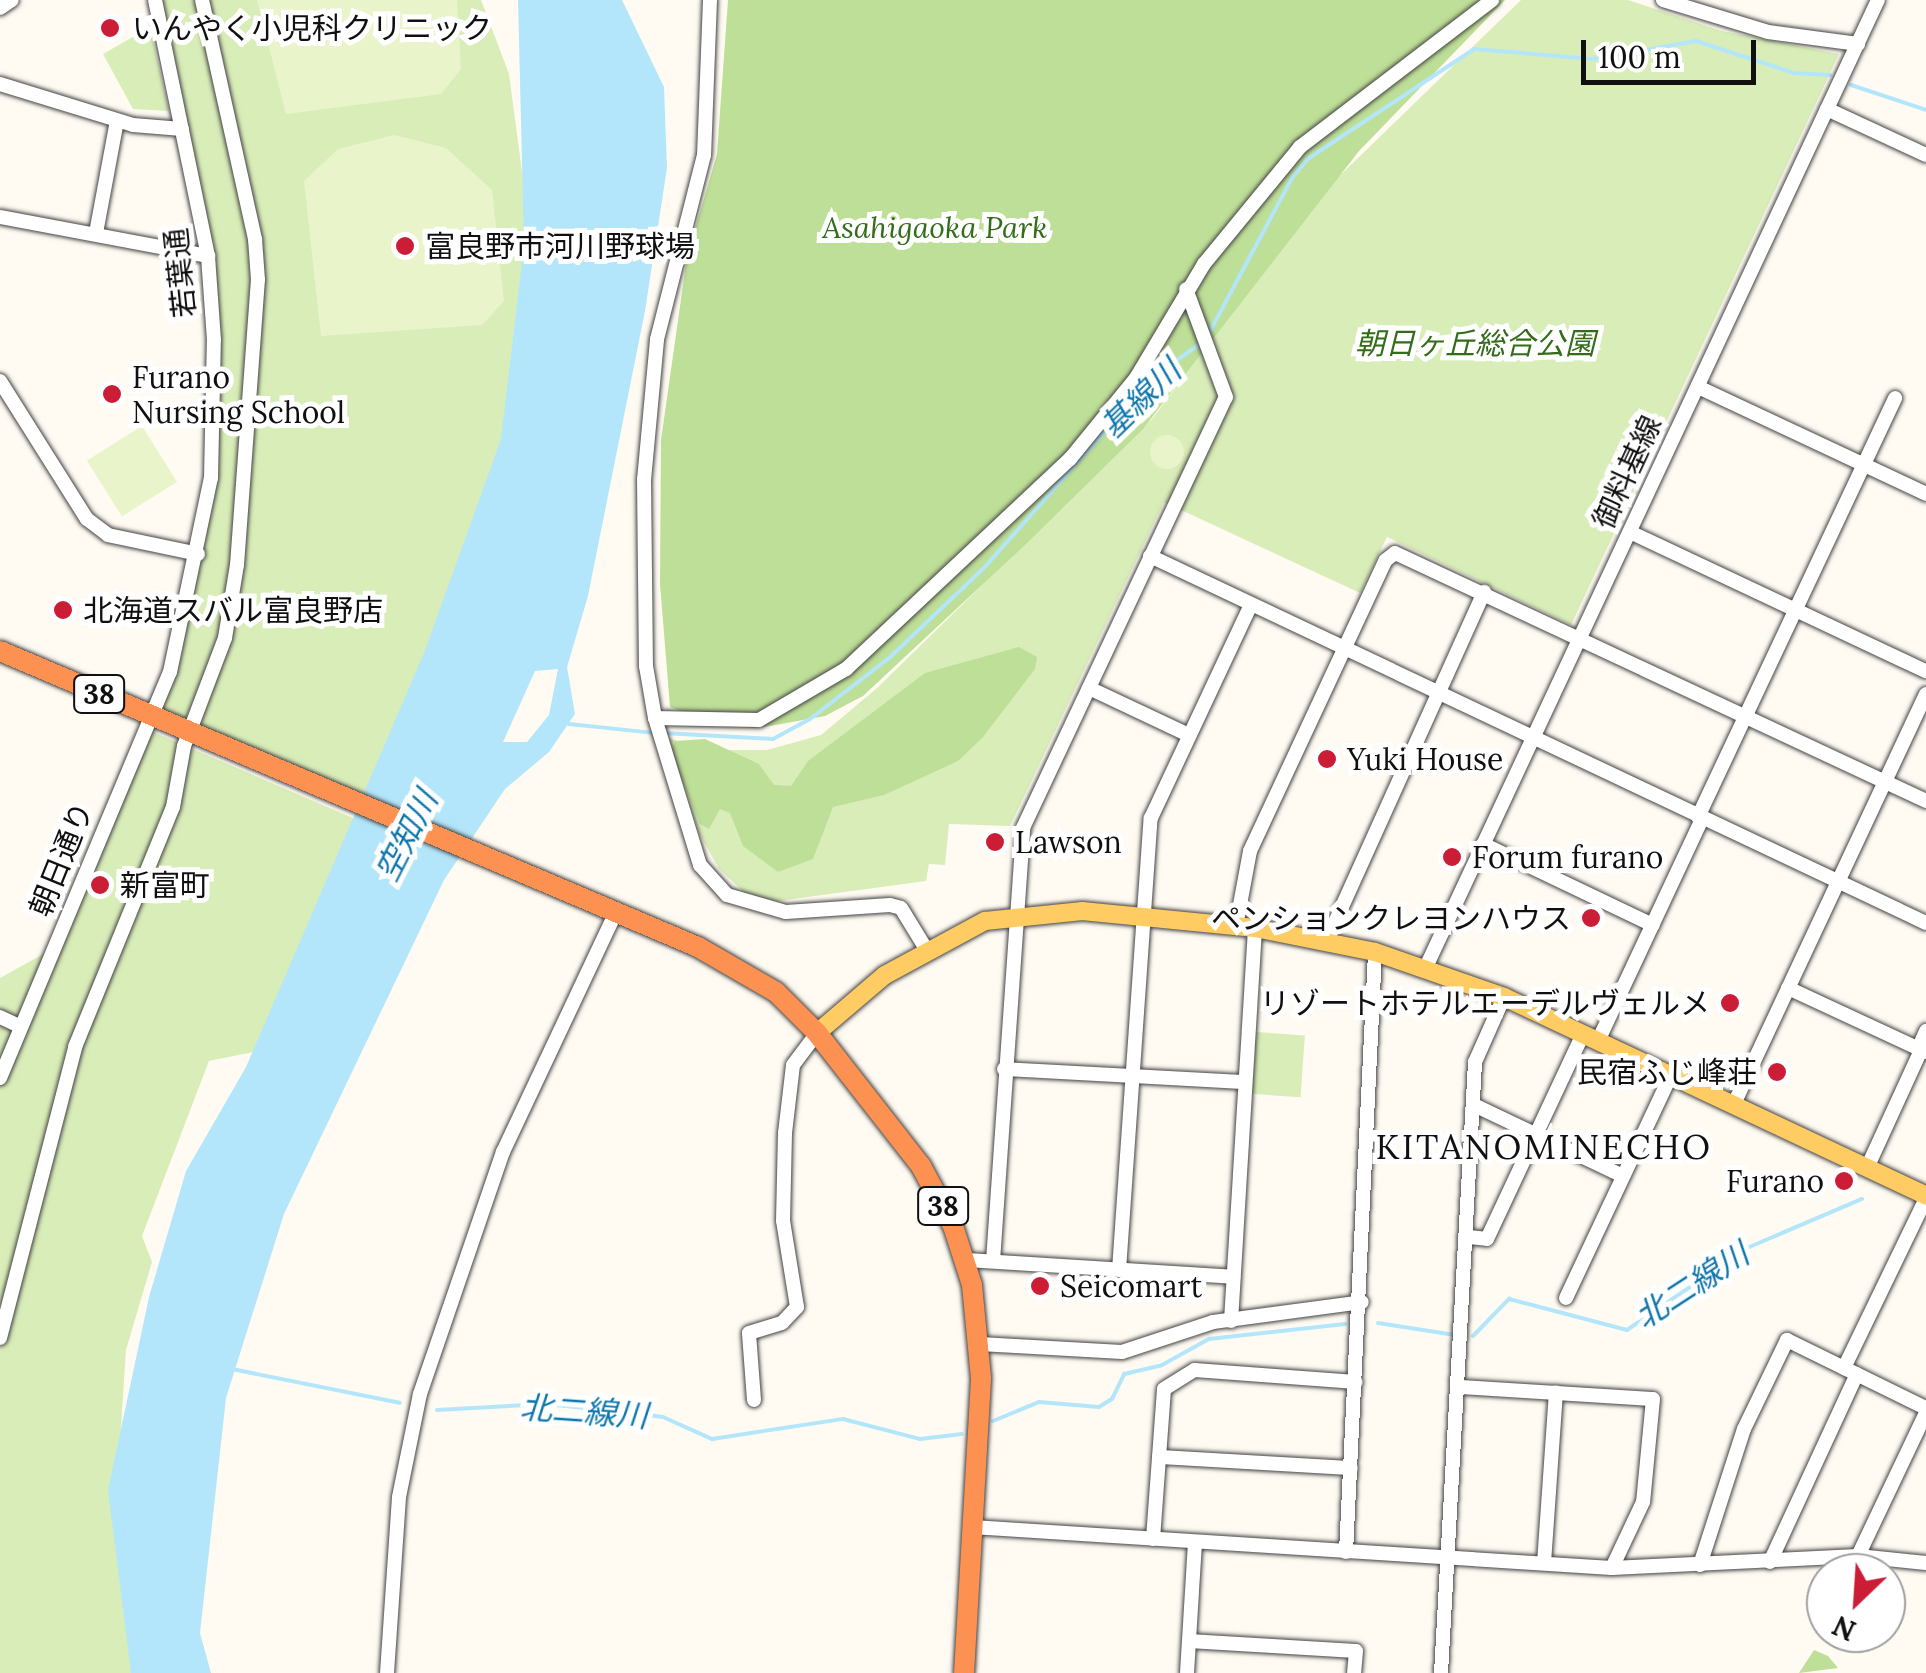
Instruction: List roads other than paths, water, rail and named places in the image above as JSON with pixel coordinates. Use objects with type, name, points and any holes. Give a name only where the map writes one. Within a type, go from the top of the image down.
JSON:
[{"type":"highway","name":"38","points":[[0,651],[740,968],[817,1033],[921,1166],[966,1260],[980,1344],[964,1673]]},
{"type":"main road","points":[[817,1033],[926,949],[968,927],[1014,914],[1141,916],[1246,927],[1327,940],[1426,966],[1504,997],[1926,1197]]},
{"type":"street","name":"若葉通","points":[[150,716],[179,640],[198,554],[214,431],[208,256],[155,0]]},
{"type":"street","points":[[0,1338],[75,1047],[173,807],[216,672],[231,602],[258,313],[255,240],[202,0]]},
{"type":"street","points":[[710,0],[704,155],[657,340],[644,479],[646,666],[655,718],[700,865],[727,895],[786,912],[890,904],[900,908],[926,949]]},
{"type":"street","points":[[655,718],[759,720],[846,668],[1070,460],[1136,378],[1186,289],[1300,147],[1492,0]]},
{"type":"street","points":[[1663,0],[1768,32],[1858,44]]},
{"type":"street","name":"御料基線","points":[[1426,966],[1878,0]]},
{"type":"street","points":[[0,84],[117,121],[182,129]]},
{"type":"street","points":[[1827,109],[1926,156]]},
{"type":"street","points":[[96,233],[117,121]]},
{"type":"street","points":[[0,217],[208,256]]},
{"type":"street","points":[[993,1262],[1014,914],[1023,828],[1226,397],[1186,289]]},
{"type":"street","points":[[0,381],[87,519],[108,535],[198,554]]},
{"type":"street","points":[[1698,386],[1926,494]]},
{"type":"street","points":[[1469,1237],[1487,1239],[1536,1135],[1653,925],[1894,398]]},
{"type":"street","points":[[1630,532],[1926,672]]},
{"type":"street","points":[[1231,1321],[1245,1082],[1250,851],[1345,649],[1396,553],[1926,801]]},
{"type":"street","points":[[1150,556],[1926,923]]},
{"type":"street","points":[[1327,940],[1484,592]]},
{"type":"street","points":[[1119,1270],[1129,1076],[1151,818],[1251,604]]},
{"type":"street","points":[[1089,688],[1190,735]]},
{"type":"street","points":[[1733,1106],[1926,694]]},
{"type":"street","name":"朝日通り","points":[[0,1078],[150,716]]},
{"type":"street","points":[[1483,844],[1653,925]]},
{"type":"street","points":[[388,1673],[399,1497],[420,1394],[503,1152],[605,910]]},
{"type":"street","points":[[1346,1552],[1362,1302],[1375,952]]},
{"type":"street","points":[[1788,988],[1922,1050]]},
{"type":"street","points":[[1441,1673],[1469,1237],[1475,1062],[1504,997]]},
{"type":"street","points":[[0,1017],[21,1027]]},
{"type":"street","points":[[1867,1168],[1922,1050],[1926,1031]]},
{"type":"street","points":[[754,1400],[750,1333],[782,1323],[797,1307],[783,1221],[785,1133],[793,1066],[817,1033]]},
{"type":"street","points":[[1004,1069],[1245,1082]]},
{"type":"street","points":[[1566,1298],[1671,1075]]},
{"type":"street","points":[[1474,1105],[1623,1176]]},
{"type":"street","points":[[1770,1562],[1926,1197]]},
{"type":"street","points":[[966,1260],[1233,1277]]},
{"type":"street","points":[[980,1344],[1122,1352],[1231,1321],[1362,1302]]},
{"type":"street","points":[[1700,1565],[1744,1429],[1787,1340],[1926,1411],[1859,1553]]},
{"type":"street","points":[[1153,1539],[1164,1388],[1195,1370],[1356,1382]]},
{"type":"street","points":[[1460,1387],[1652,1399],[1643,1502],[1612,1568]]},
{"type":"street","points":[[1544,1564],[1556,1392]]},
{"type":"street","points":[[1159,1456],[1351,1468]]},
{"type":"street","points":[[972,1527],[1612,1568],[1806,1560]]},
{"type":"street","points":[[1187,1673],[1195,1542]]},
{"type":"street","points":[[1189,1641],[1356,1651],[1354,1673]]},
{"type":"water","name":"空知川","points":[[518,0],[622,0],[664,87],[667,168],[645,311],[588,596],[567,667],[575,714],[549,752],[505,789],[444,880],[284,1214],[226,1398],[200,1633],[211,1673],[131,1673],[108,1490],[149,1297],[186,1171],[246,1067],[424,653],[501,439],[524,245]],"holes":[[[558,669],[549,715],[527,742],[503,742],[535,671]]]},
{"type":"waterway","name":"基線川","points":[[1209,333],[1292,178],[1309,158],[1474,49],[1593,59],[1696,41],[1794,73],[1830,75]]},
{"type":"waterway","name":"基線川","points":[[1851,85],[1926,110]]},
{"type":"waterway","name":"基線川","points":[[663,733],[773,739],[810,719],[888,659],[983,569],[1153,377],[1200,344]]},
{"type":"waterway","name":"基線川","points":[[569,724],[654,733]]},
{"type":"waterway","name":"北二線川","points":[[1473,1336],[1509,1299],[1627,1330],[1747,1248],[1862,1199]]},
{"type":"waterway","name":"北二線川","points":[[1378,1323],[1455,1335]]},
{"type":"waterway","name":"北二線川","points":[[993,1421],[1039,1402],[1099,1407],[1112,1399],[1124,1374],[1162,1365],[1209,1339],[1345,1324]]},
{"type":"waterway","name":"北二線川","points":[[232,1369],[400,1403]]},
{"type":"waterway","name":"北二線川","points":[[437,1410],[546,1404],[635,1413],[663,1417],[712,1439],[843,1419],[920,1439],[962,1434]]},
{"type":"place","name":"いんやく小児科クリニック","points":[[110,28]]},
{"type":"place","name":"富良野市河川野球場","points":[[405,246]]},
{"type":"place","name":"Furano Nursing School","points":[[112,394]]},
{"type":"place","name":"北海道スバル富良野店","points":[[63,610]]},
{"type":"place","name":"Yuki House","points":[[1327,759]]},
{"type":"place","name":"Lawson","points":[[995,842]]},
{"type":"place","name":"Forum furano","points":[[1452,857]]},
{"type":"place","name":"新富町","points":[[100,885]]},
{"type":"place","name":"ペンションクレヨンハウス","points":[[1591,918]]},
{"type":"place","name":"リゾートホテルエーデルヴェルメ","points":[[1730,1003]]},
{"type":"place","name":"民宿ふじ峰荘","points":[[1777,1072]]},
{"type":"place","name":"Furano","points":[[1844,1181]]},
{"type":"place","name":"Seicomart","points":[[1040,1286]]},
{"type":"district","name":"KITANOMINECHO","points":[[1544,1147]]},
{"type":"park label","name":"Asahigaoka Park","points":[[935,227]]},
{"type":"park label","name":"朝日ヶ丘総合公園","points":[[1475,343]]}]
